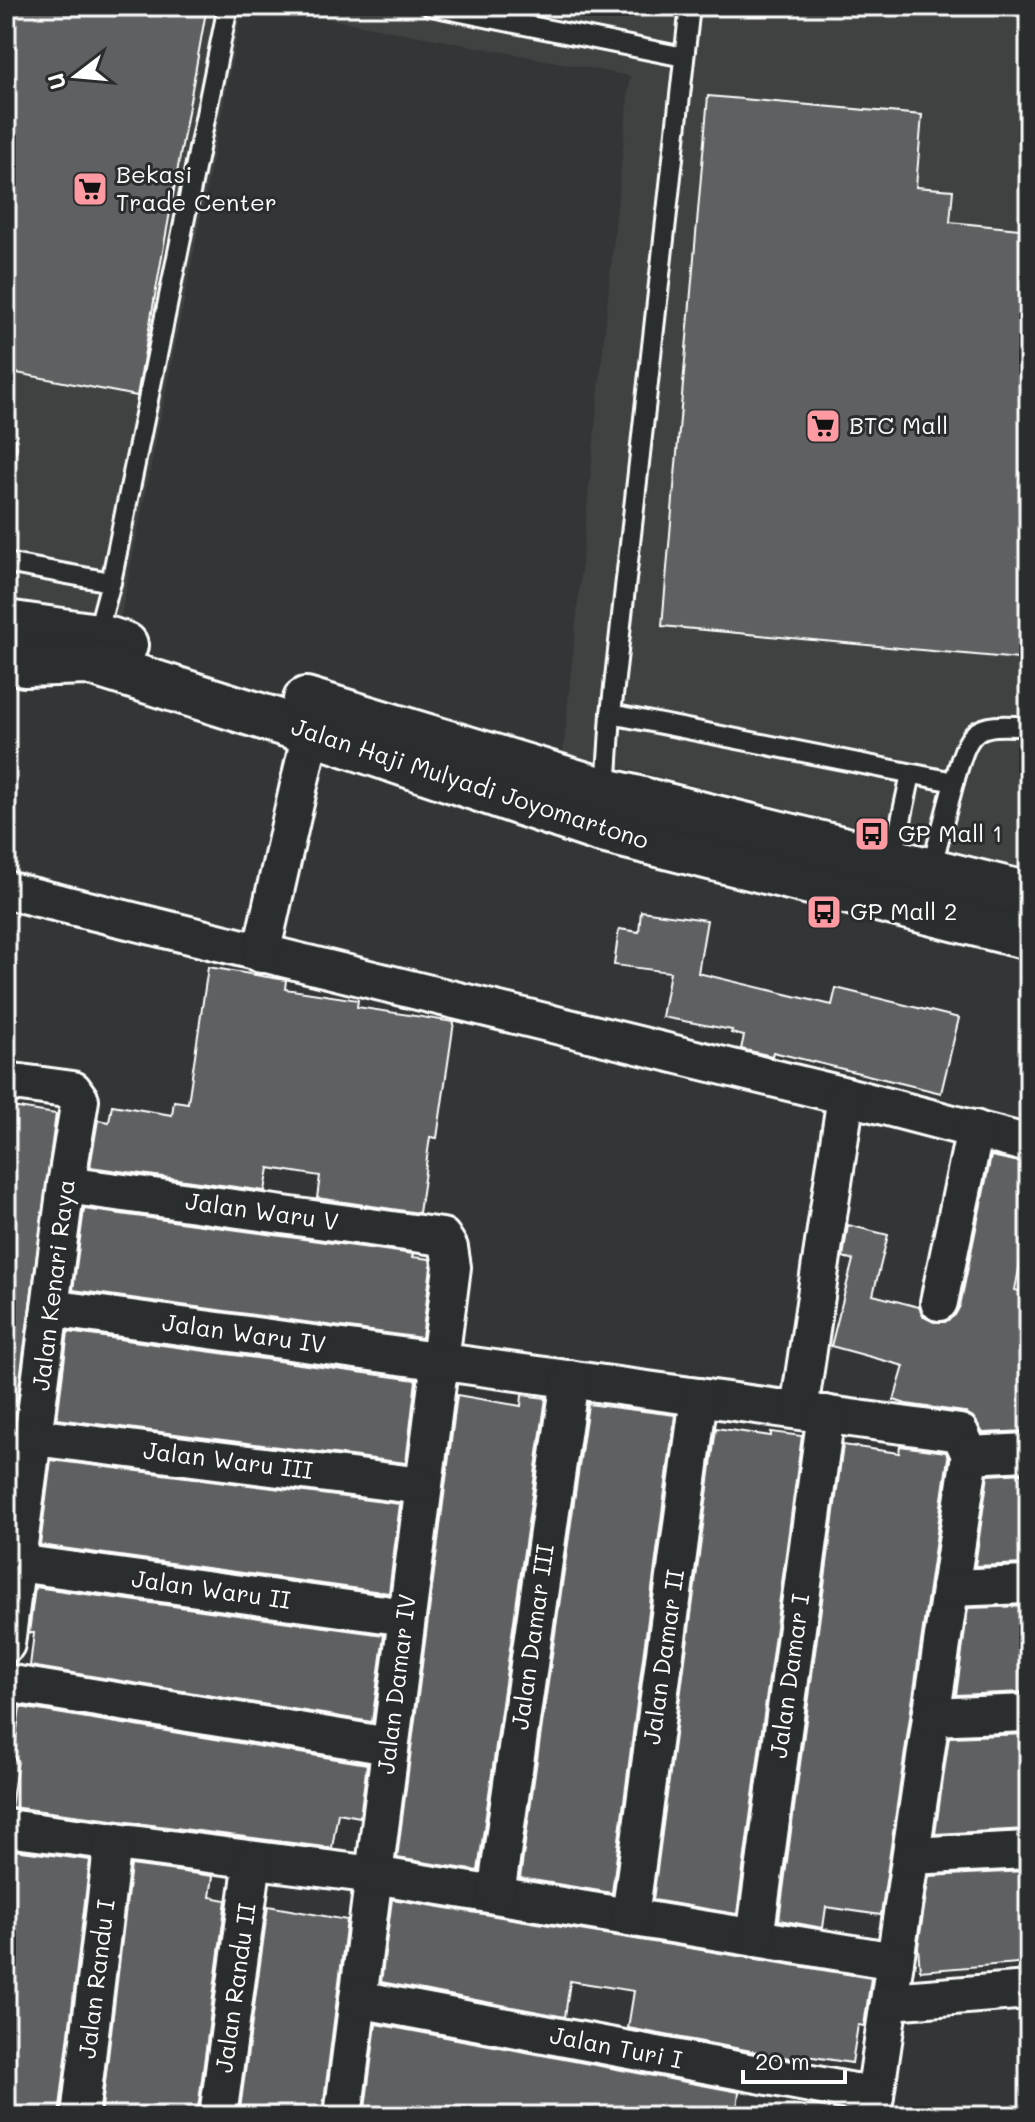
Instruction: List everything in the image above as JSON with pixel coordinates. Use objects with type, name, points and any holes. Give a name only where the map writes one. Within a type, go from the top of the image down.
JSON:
[{"type":"main road","name":"Jalan Haji Mulyadi Joyomartono","points":[[6,623],[602,810]]},
{"type":"main road","name":"Jalan Haji Mulyadi Joyomartono","points":[[6,657],[24,664],[92,649],[311,732],[602,810],[907,885],[1029,895]]},
{"type":"main road","name":"Jalan Haji Mulyadi Joyomartono","points":[[907,885],[1029,937]]},
{"type":"street","points":[[261,954],[311,732]]},
{"type":"street","points":[[6,890],[846,1096],[1029,1144]]},
{"type":"street","name":"Jalan Kenari Raya","points":[[6,1081],[73,1090],[79,1098],[50,1308],[23,1453],[17,1563],[6,1644]]},
{"type":"street","name":"Jalan Damar I","points":[[755,1938],[846,1096]]},
{"type":"street","points":[[939,1302],[975,1129]]},
{"type":"street","name":"Jalan Waru V","points":[[66,1185],[442,1237],[450,1252]]},
{"type":"street","name":"Jalan Damar IV","points":[[343,2116],[452,1267],[450,1252]]},
{"type":"street","name":"Jalan Waru IV","points":[[50,1308],[957,1432],[964,1439],[970,1455]]},
{"type":"street","name":"Jalan Damar III","points":[[496,1895],[570,1379]]},
{"type":"street","name":"Jalan Damar II","points":[[630,1917],[699,1397]]},
{"type":"street","points":[[874,2106],[970,1455],[1029,1452]]},
{"type":"street","name":"Jalan Waru III","points":[[23,1453],[422,1486]]},
{"type":"street","name":"Jalan Waru II","points":[[17,1563],[406,1617]]},
{"type":"street","points":[[950,1588],[1029,1585]]},
{"type":"street","points":[[6,1683],[389,1746]]},
{"type":"street","points":[[931,1717],[1029,1713]]},
{"type":"street","points":[[6,1828],[374,1875],[895,1961]]},
{"type":"street","name":"Jalan Randu I","points":[[80,2116],[113,1841]]},
{"type":"street","points":[[911,1856],[1029,1850]]},
{"type":"street","name":"Jalan Randu II","points":[[218,2116],[253,1860]]},
{"type":"street","points":[[890,2001],[1029,1990]]},
{"type":"street","name":"Jalan Turi I","points":[[358,1999],[874,2106]]},
{"type":"lane","points":[[92,649],[111,582],[228,6]]},
{"type":"lane","points":[[431,6],[684,57]]},
{"type":"lane","points":[[602,810],[690,6]]},
{"type":"lane","points":[[6,563],[111,582]]},
{"type":"lane","points":[[611,714],[954,782]]},
{"type":"lane","points":[[907,885],[954,782],[965,742],[987,727],[1029,727]]},
{"type":"lane","points":[[907,885],[911,774]]},
{"type":"shaded area","points":[[6,6],[243,6],[117,635],[6,609]]},
{"type":"shaded area","points":[[262,6],[1029,6],[1029,869],[563,753],[630,76]]},
{"type":"building","name":"Bekasi Trade Center","points":[[6,6],[207,6],[137,396],[6,371]]},
{"type":"building","name":"BTC Mall","points":[[708,96],[922,115],[916,187],[953,190],[950,222],[1029,230],[1029,660],[662,626]]},
{"type":"building","points":[[641,911],[707,920],[698,973],[832,1005],[836,988],[959,1018],[941,1093],[773,1052],[772,1056],[741,1049],[744,1036],[731,1033],[732,1030],[662,1017],[670,972],[614,965],[619,929],[639,932]]},
{"type":"building","points":[[208,967],[286,980],[285,989],[358,1000],[357,1007],[454,1022],[437,1138],[430,1137],[419,1213],[317,1198],[320,1176],[269,1168],[265,1191],[90,1167],[98,1120],[109,1122],[112,1105],[172,1115],[174,1101],[188,1103]]},
{"type":"building","points":[[6,1106],[56,1114],[17,1401],[6,1400]]},
{"type":"building","points":[[991,1156],[1029,1164],[1029,1218],[1015,1290],[1029,1293],[1029,1431],[983,1433],[973,1417],[964,1412],[894,1400],[904,1366],[831,1346],[853,1260],[843,1257],[848,1225],[888,1235],[873,1295],[919,1307],[924,1317],[934,1322],[945,1322],[955,1315],[960,1306]]},
{"type":"building","points":[[84,1209],[413,1254],[412,1257],[430,1259],[422,1338],[73,1290]]},
{"type":"building","points":[[68,1332],[416,1380],[406,1463],[57,1419]]},
{"type":"building","points":[[457,1395],[521,1406],[522,1395],[546,1398],[478,1871],[397,1858]]},
{"type":"building","points":[[588,1404],[675,1415],[612,1893],[520,1878]]},
{"type":"building","points":[[716,1428],[771,1436],[771,1432],[802,1436],[737,1914],[653,1900]]},
{"type":"building","points":[[843,1445],[899,1453],[900,1446],[946,1452],[948,1458],[881,1915],[826,1907],[823,1928],[779,1920]]},
{"type":"building","points":[[51,1460],[400,1504],[389,1593],[40,1545]]},
{"type":"building","points":[[1029,1473],[1029,1564],[975,1566],[988,1475]]},
{"type":"building","points":[[35,1587],[384,1635],[372,1722],[30,1666],[34,1633],[29,1633]]},
{"type":"building","points":[[1029,1606],[1029,1649],[1020,1649],[1024,1692],[956,1695],[968,1608]]},
{"type":"building","points":[[20,1707],[367,1764],[360,1817],[338,1813],[332,1848],[11,1807],[18,1760],[13,1759]]},
{"type":"building","points":[[1029,1734],[1029,1829],[935,1834],[949,1737]]},
{"type":"building","points":[[6,1849],[90,1860],[59,2116],[6,2116]]},
{"type":"building","points":[[131,1865],[213,1876],[210,1897],[226,1900],[197,2116],[101,2116]]},
{"type":"building","points":[[1025,1871],[1029,1962],[920,1971],[918,1947],[929,1876]]},
{"type":"building","points":[[392,1899],[871,1978],[864,2026],[858,2025],[852,2063],[800,2055],[800,2060],[628,2028],[634,1991],[570,1981],[565,2017],[381,1982]]},
{"type":"building","points":[[268,1906],[347,1920],[322,2116],[239,2116]]},
{"type":"building","points":[[376,2024],[739,2092],[736,2116],[637,2116],[589,2109],[588,2116],[364,2116]]},
{"type":"place","name":"Bekasi Trade Center","points":[[90,189]]},
{"type":"place","name":"BTC Mall","points":[[823,426]]},
{"type":"place","name":"GP Mall 1","points":[[872,834]]},
{"type":"place","name":"GP Mall 2","points":[[824,912]]}]
